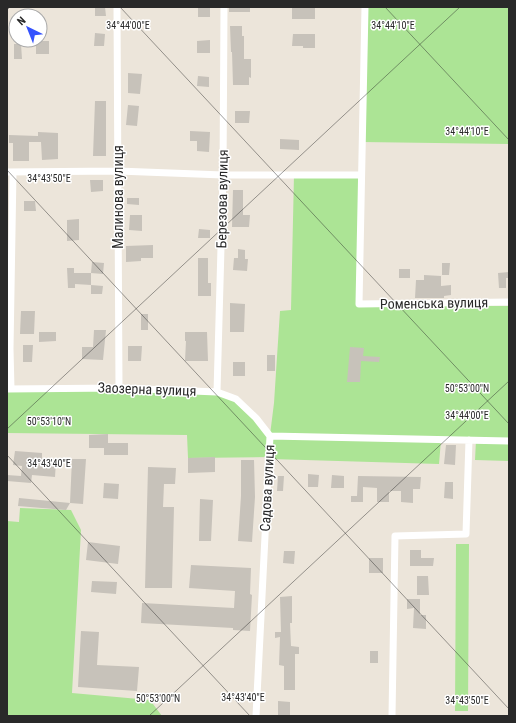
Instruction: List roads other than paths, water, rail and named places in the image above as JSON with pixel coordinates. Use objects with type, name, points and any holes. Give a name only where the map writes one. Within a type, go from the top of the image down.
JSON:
[{"type":"street","name":"Малинова вулиця","points":[[116,7],[119,388]]},
{"type":"street","name":"Березова вулиця","points":[[217,392],[223,175],[224,7]]},
{"type":"street","name":"Роменська вулиця","points":[[366,7],[359,304],[509,302]]},
{"type":"street","points":[[9,389],[10,172],[118,171],[223,175],[360,175]]},
{"type":"street","name":"Заозерна вулиця","points":[[9,389],[119,388],[217,392],[236,399],[256,418],[270,436]]},
{"type":"street","name":"Садова вулиця","points":[[256,716],[270,436],[509,441]]},
{"type":"street","points":[[392,716],[395,536],[466,534],[470,440]]}]
